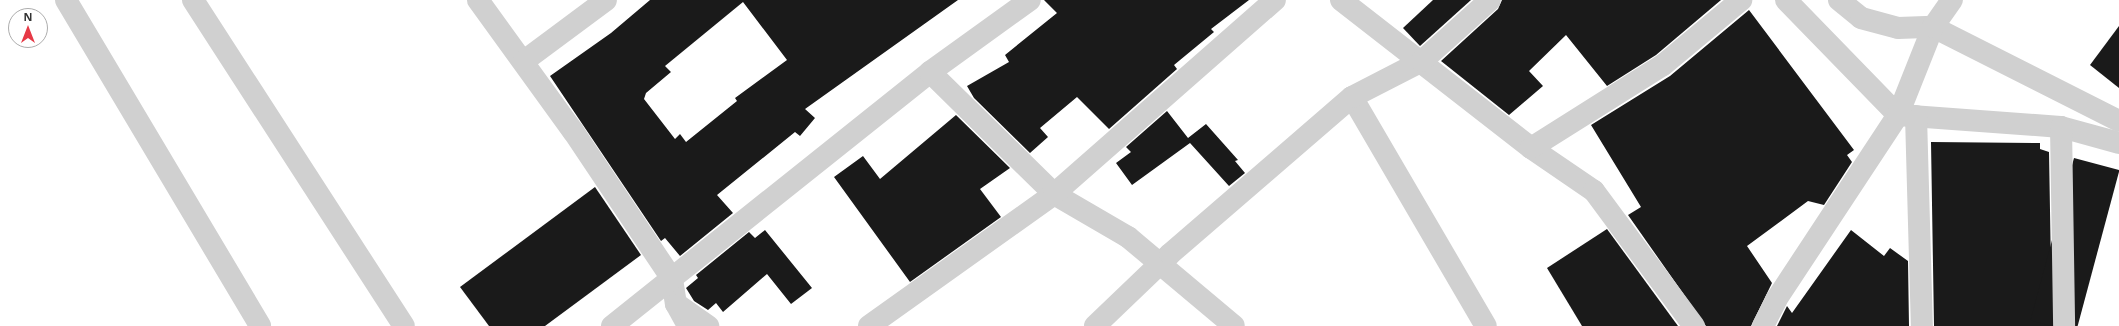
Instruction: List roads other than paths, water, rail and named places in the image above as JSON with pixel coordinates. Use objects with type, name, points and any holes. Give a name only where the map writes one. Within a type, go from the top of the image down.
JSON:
[{"type":"street","points":[[66,0],[260,326]]},
{"type":"street","points":[[193,0],[404,326]]},
{"type":"street","points":[[478,0],[524,61],[672,279],[676,304],[688,326]]},
{"type":"street","points":[[524,61],[606,0]]},
{"type":"street","points":[[612,326],[930,72],[1030,0]]},
{"type":"street","points":[[869,326],[1054,194],[1275,0]]},
{"type":"street","points":[[1341,0],[1422,61],[1531,148],[1594,191],[1694,326]]},
{"type":"street","points":[[1095,326],[1159,265],[1352,96],[1422,61],[1490,0]]},
{"type":"street","points":[[1531,148],[1663,65],[1741,0]]},
{"type":"street","points":[[1786,0],[1907,116],[2061,127],[2119,143]]},
{"type":"street","points":[[1839,0],[1861,18],[1898,28],[1933,27],[2119,121]]},
{"type":"street","points":[[1763,326],[1776,300],[1907,116],[1933,27],[1952,0]]},
{"type":"street","points":[[930,72],[1054,194],[1128,237],[1159,265],[1234,326]]},
{"type":"street","points":[[1352,96],[1486,326]]},
{"type":"street","points":[[1907,116],[1922,326]]},
{"type":"street","points":[[2061,127],[2064,326]]},
{"type":"street","points":[[676,304],[708,326]]}]
